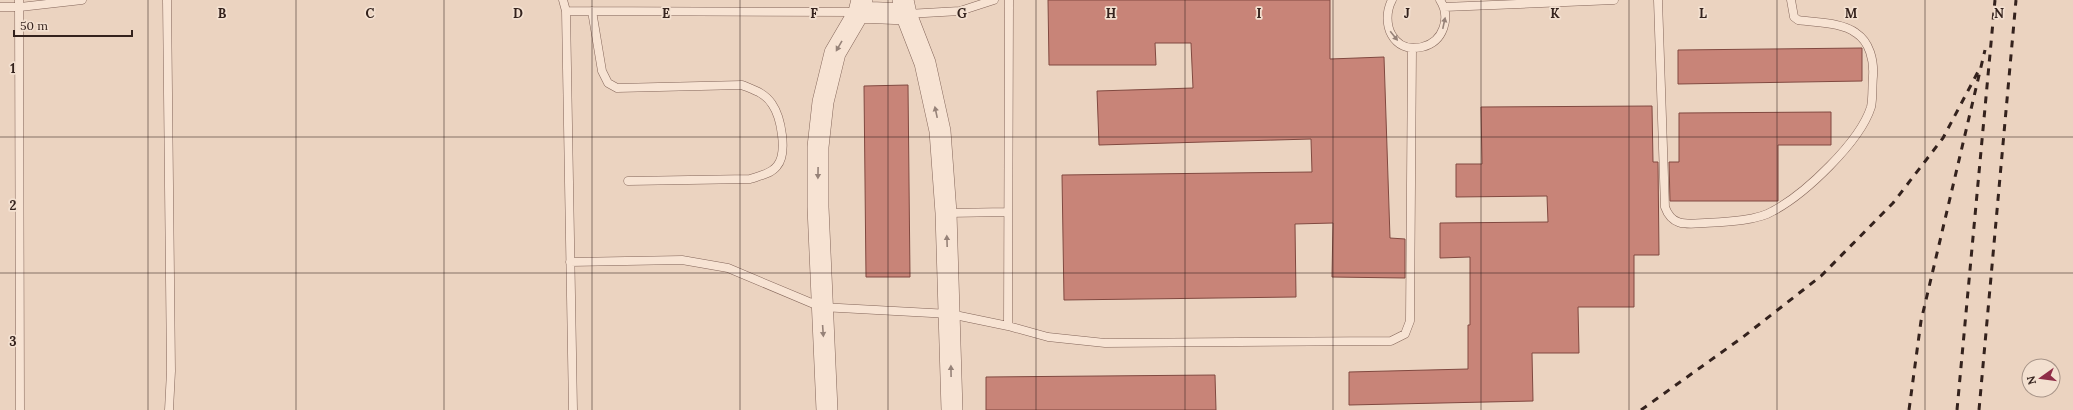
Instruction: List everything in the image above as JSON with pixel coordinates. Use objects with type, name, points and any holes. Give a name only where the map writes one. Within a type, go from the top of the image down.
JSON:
[{"type":"street","points":[[827,410],[818,199],[818,147],[823,102],[835,53],[860,6],[904,7],[925,63],[940,131],[946,213],[952,410]]},
{"type":"lane","points":[[0,7],[20,4],[82,0]]},
{"type":"lane","points":[[167,0],[171,371],[169,410]]},
{"type":"lane","points":[[563,0],[566,11],[573,410]]},
{"type":"lane","points":[[904,7],[960,11],[994,0]]},
{"type":"lane","points":[[1008,326],[1009,0]]},
{"type":"lane","points":[[1392,0],[1388,8],[1386,19],[1388,29],[1394,38],[1402,44],[1412,48],[1422,47],[1432,43],[1440,36],[1444,27],[1446,16],[1442,3],[1614,0]]},
{"type":"lane","points":[[1658,0],[1665,207],[1668,216],[1676,222],[1684,224],[1732,222],[1772,212],[1800,194],[1852,141],[1871,106],[1874,68],[1869,49],[1858,34],[1846,27],[1798,20],[1794,17],[1791,0]]},
{"type":"lane","points":[[20,4],[20,410]]},
{"type":"lane","points":[[566,11],[592,12],[860,6]]},
{"type":"lane","points":[[592,12],[602,71],[608,82],[617,88],[742,85],[760,92],[773,105],[782,129],[783,152],[778,166],[766,174],[750,179],[628,181]]},
{"type":"lane","points":[[570,262],[682,260],[728,268],[822,307],[950,314],[1008,326],[1048,337],[1105,343],[1391,341],[1404,334],[1410,321],[1412,48]]},
{"type":"lane","points":[[946,213],[1008,212]]},
{"type":"building","points":[[1048,0],[1330,0],[1330,59],[1384,57],[1390,238],[1405,239],[1405,278],[1332,277],[1333,223],[1295,224],[1296,297],[1064,300],[1062,175],[1312,172],[1311,139],[1099,145],[1097,91],[1193,88],[1191,43],[1155,43],[1156,65],[1049,65]]},
{"type":"building","points":[[1862,48],[1862,81],[1678,84],[1678,50]]},
{"type":"building","points":[[908,85],[910,277],[866,277],[864,86]]},
{"type":"building","points":[[1652,106],[1653,162],[1658,162],[1659,255],[1634,255],[1634,307],[1578,307],[1579,353],[1532,353],[1533,401],[1349,405],[1349,372],[1468,369],[1468,325],[1470,325],[1470,257],[1440,258],[1440,223],[1548,222],[1547,196],[1456,197],[1456,164],[1482,164],[1481,107]]},
{"type":"building","points":[[1831,112],[1831,145],[1778,145],[1778,201],[1670,201],[1669,162],[1679,162],[1679,113]]},
{"type":"building","points":[[1215,375],[1216,410],[986,410],[986,377]]},
{"type":"railway","points":[[1957,410],[1995,0]]},
{"type":"railway","points":[[1979,410],[2016,0]]},
{"type":"railway","points":[[1909,410],[1921,321],[1985,50]]},
{"type":"railway","points":[[1641,410],[1743,337],[1821,276],[1893,203],[1943,138],[1980,68]]}]
